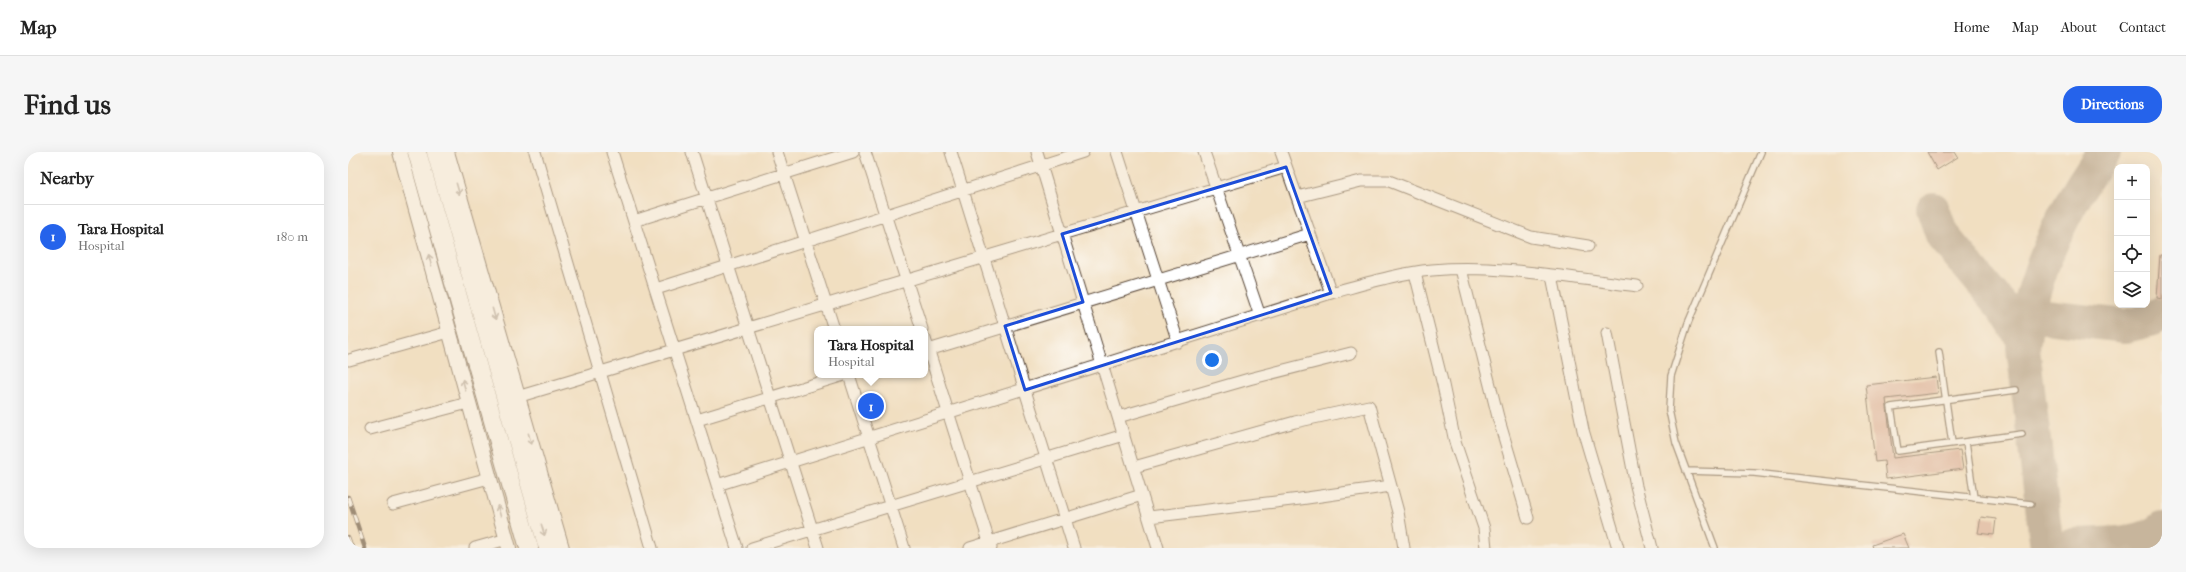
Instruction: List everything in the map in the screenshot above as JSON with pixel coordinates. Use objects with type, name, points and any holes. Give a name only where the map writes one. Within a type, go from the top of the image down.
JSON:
[{"type":"highway","points":[[417,152],[529,548]]},
{"type":"highway","points":[[436,152],[511,398],[548,548]]},
{"type":"street","points":[[400,152],[468,403],[508,543],[475,548]]},
{"type":"street","points":[[447,152],[511,398],[562,548]]},
{"type":"street","points":[[535,152],[652,548]]},
{"type":"street","points":[[614,152],[634,221],[737,548]]},
{"type":"street","points":[[692,152],[818,548]]},
{"type":"street","points":[[777,152],[833,326]]},
{"type":"street","points":[[634,221],[853,152]]},
{"type":"street","points":[[866,152],[921,326]]},
{"type":"street","points":[[951,152],[1074,548]]},
{"type":"street","points":[[1037,152],[1158,548]]},
{"type":"street","points":[[656,289],[1083,152]]},
{"type":"street","points":[[1117,152],[1178,342]]},
{"type":"street","points":[[1204,152],[1260,316]]},
{"type":"street","points":[[1280,152],[1331,293]]},
{"type":"street","points":[[511,398],[1286,167]]},
{"type":"street","points":[[1297,197],[1361,181],[1389,181],[1531,237],[1588,246]]},
{"type":"street","points":[[928,345],[1005,326],[1310,234]]},
{"type":"street","points":[[717,485],[1103,366],[1331,293],[1379,280],[1430,270],[1477,268],[1637,286]]},
{"type":"street","points":[[1462,269],[1498,417],[1528,518]]},
{"type":"street","points":[[1415,273],[1443,385],[1455,442],[1484,528],[1486,548]]},
{"type":"street","points":[[1552,276],[1583,430],[1618,548]]},
{"type":"street","points":[[349,360],[449,332]]},
{"type":"street","points":[[1607,333],[1636,486],[1652,548]]},
{"type":"street","points":[[928,352],[949,413],[990,545]]},
{"type":"street","points":[[1118,417],[1249,379],[1351,353]]},
{"type":"street","points":[[696,420],[834,378]]},
{"type":"street","points":[[850,378],[904,548]]},
{"type":"street","points":[[370,429],[468,403]]},
{"type":"street","points":[[1134,467],[1296,422],[1369,406],[1398,512],[1404,548]]},
{"type":"street","points":[[752,548],[1124,434]]},
{"type":"street","points":[[393,504],[489,478]]},
{"type":"street","points":[[1149,517],[1300,499],[1391,486]]},
{"type":"street","points":[[970,548],[990,545],[1065,518],[1142,494]]},
{"type":"lane","points":[[1715,548],[1676,443],[1669,410],[1671,376],[1688,323],[1761,152]]},
{"type":"lane","points":[[1940,352],[1952,443]]},
{"type":"lane","points":[[2016,390],[1892,407],[1898,451],[2022,434]]},
{"type":"lane","points":[[1966,442],[1974,498]]},
{"type":"lane","points":[[1686,471],[1754,473],[2032,504]]},
{"type":"highlighted area","points":[[1286,167],[1331,293],[1025,390],[1005,326],[1083,302],[1062,234]]},
{"type":"building","points":[[1927,152],[1955,152],[1958,157],[1937,170]]},
{"type":"building","points":[[2160,255],[2162,255],[2162,299],[2157,298]]},
{"type":"building","points":[[1936,377],[1938,393],[1886,399],[1893,458],[1960,450],[1963,469],[1886,479],[1884,461],[1875,462],[1866,385]]},
{"type":"building","points":[[874,394],[880,412],[866,417],[860,398]]},
{"type":"building","points":[[1981,517],[1996,519],[1994,535],[1978,533]]},
{"type":"building","points":[[1903,534],[1909,548],[1873,548],[1872,545]]},
{"type":"taxiway","points":[[2047,548],[2023,348],[2033,295],[2051,245],[2075,197],[2104,152]]},
{"type":"taxiway","points":[[1933,209],[1942,235],[2005,310],[2024,341]]},
{"type":"taxiway","points":[[2027,315],[2126,326],[2150,320],[2162,312]]},
{"type":"taxiway","points":[[2065,548],[2074,545],[2108,544],[2132,541],[2153,534],[2162,528]]},
{"type":"railway","points":[[348,497],[365,548]]},
{"type":"railway","points":[[348,537],[352,548]]},
{"type":"place","name":"Tara Hospital","points":[[871,406]]}]
